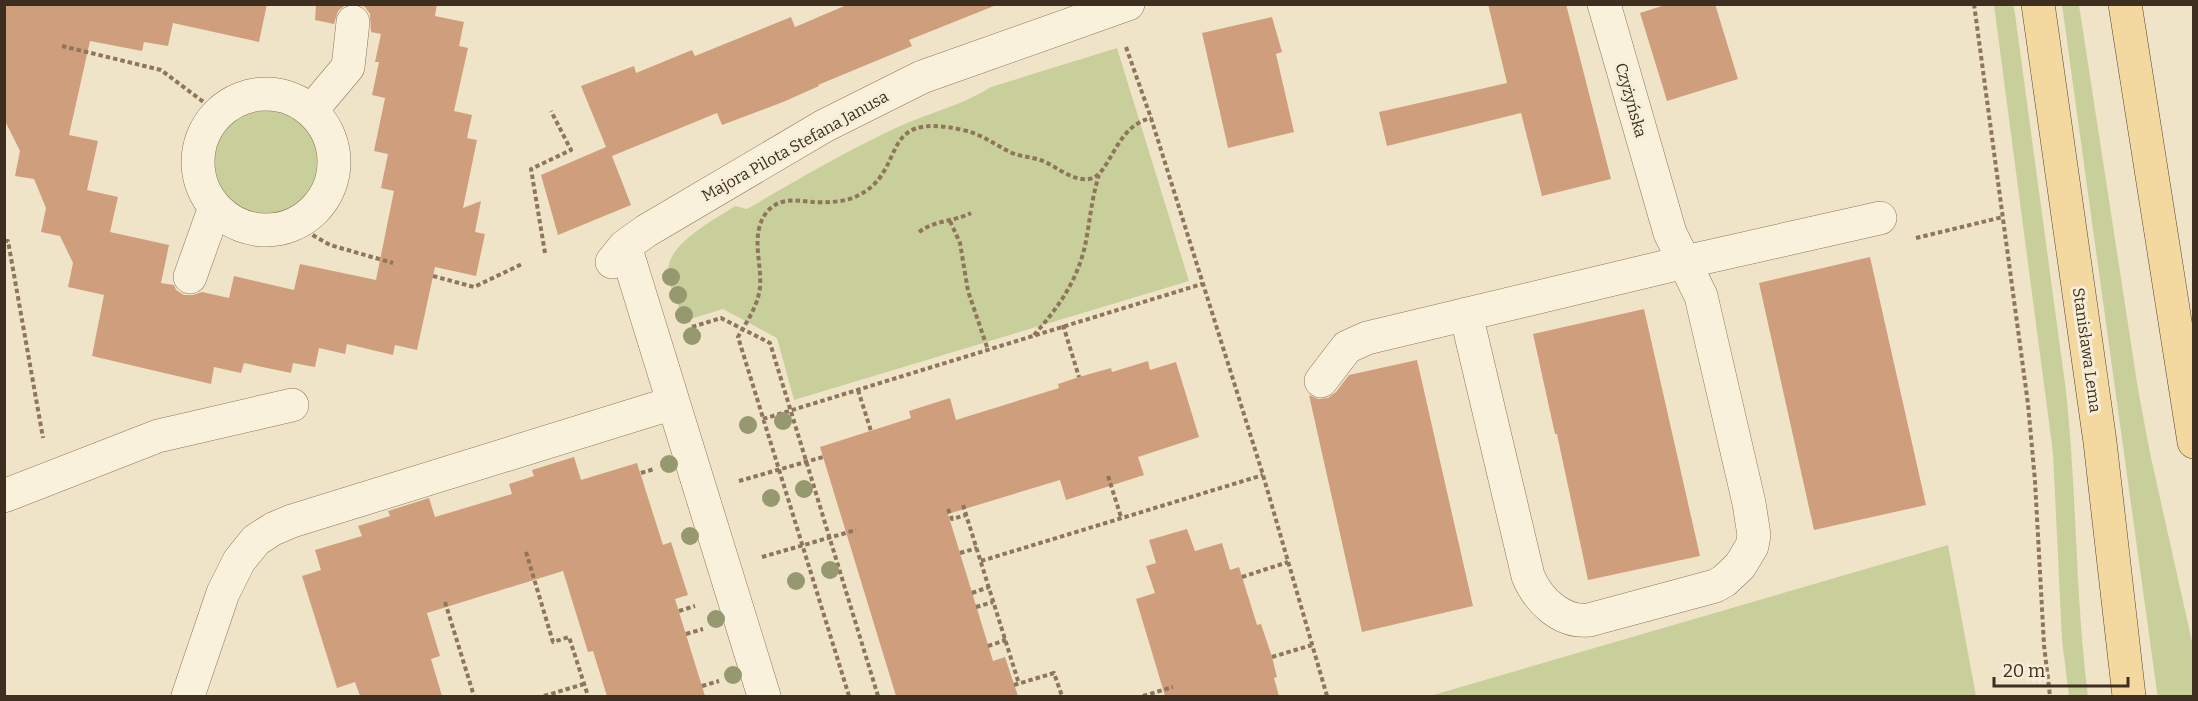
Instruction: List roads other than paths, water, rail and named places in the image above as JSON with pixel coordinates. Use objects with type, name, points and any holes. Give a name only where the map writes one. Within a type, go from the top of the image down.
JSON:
[{"type":"main road","name":"Stanisława Lema","points":[[2038,4],[2100,442],[2129,696]]},
{"type":"main road","points":[[2125,4],[2193,442]]},
{"type":"street","name":"Majora Pilota Stefana Janusa","points":[[673,403],[644,307],[618,254],[692,202],[824,126],[922,76],[1128,4]]},
{"type":"street","name":"Czyżyńska","points":[[1466,314],[1528,576],[1539,596],[1555,610],[1580,621],[1589,620],[1715,586],[1734,573],[1752,546],[1754,535],[1749,503],[1701,296],[1670,233],[1604,4]]},
{"type":"street","points":[[311,111],[348,67],[353,21]]},
{"type":"street","points":[[264,93],[281,95],[297,101],[311,111],[323,123],[331,138],[334,173],[329,189],[320,204],[308,216],[293,224],[266,230],[243,226],[228,218],[215,207],[200,177],[198,156],[208,126],[218,113],[248,96],[264,93]]},
{"type":"street","points":[[190,277],[215,207]]},
{"type":"street","points":[[1321,381],[1347,347],[1367,338],[1880,218]]},
{"type":"street","points":[[188,696],[230,576],[250,546],[264,534],[292,521],[673,403],[764,696]]},
{"type":"street","points":[[4,496],[158,436],[292,405]]}]
